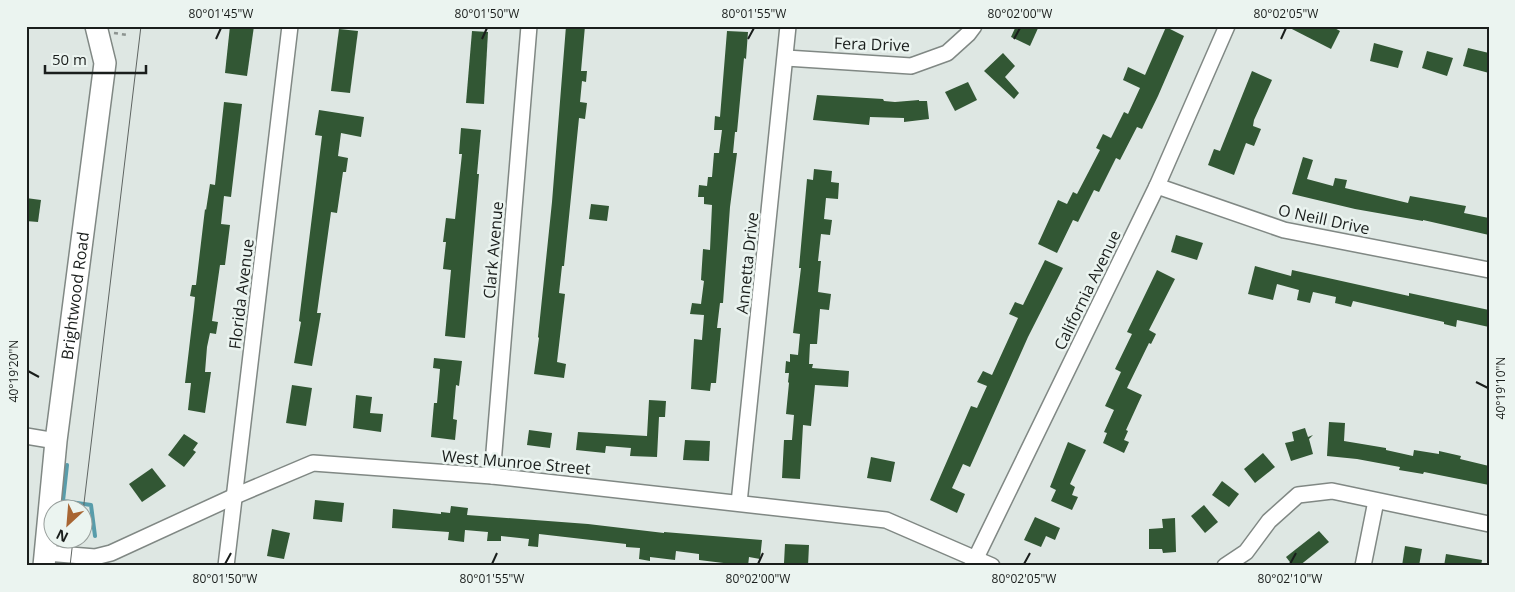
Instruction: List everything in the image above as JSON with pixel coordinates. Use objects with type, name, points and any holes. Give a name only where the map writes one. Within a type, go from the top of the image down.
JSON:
[{"type":"street","name":"Brightwood Road","points":[[45,559],[56,441],[105,63],[96,26]]},
{"type":"street","name":"Florida Avenue","points":[[226,566],[290,26]]},
{"type":"street","name":"Clark Avenue","points":[[492,476],[529,26]]},
{"type":"street","name":"Annetta Drive","points":[[739,503],[788,26]]},
{"type":"street","name":"Fera Drive","points":[[786,58],[911,66],[947,53],[974,26]]},
{"type":"street","name":"California Avenue","points":[[974,562],[1156,186],[1227,26]]},
{"type":"street","name":"O Neill Drive","points":[[1156,186],[1284,230],[1489,270]]},
{"type":"street","points":[[26,436],[56,441]]},
{"type":"street","name":"West Munroe Street","points":[[45,559],[95,557],[111,553],[235,496],[313,463],[492,476],[886,520],[974,562],[992,566]]},
{"type":"street","points":[[1225,566],[1246,552],[1269,521],[1298,495],[1332,491],[1489,524]]},
{"type":"street","points":[[1363,566],[1376,501]]},
{"type":"building","points":[[230,26],[254,26],[247,76],[225,73]]},
{"type":"building","points":[[566,26],[585,26],[581,71],[587,71],[586,82],[582,81],[580,102],[587,103],[585,119],[579,118],[564,266],[562,266],[559,293],[565,294],[557,362],[566,364],[564,378],[534,374],[552,202]]},
{"type":"building","points":[[1016,26],[1039,26],[1030,46],[1011,37]]},
{"type":"building","points":[[1286,26],[1331,26],[1340,31],[1331,49]]},
{"type":"building","points":[[1166,27],[1184,36],[1142,129],[1137,127],[1120,160],[1116,158],[1099,192],[1094,190],[1078,222],[1073,220],[1057,253],[1038,244],[1058,200],[1067,204],[1073,192],[1077,194],[1100,150],[1096,148],[1103,134],[1111,138],[1124,112],[1128,114],[1140,88],[1123,80],[1128,67],[1145,75]]},
{"type":"building","points":[[339,29],[358,31],[350,93],[331,91]]},
{"type":"building","points":[[472,31],[488,32],[484,104],[466,103]]},
{"type":"building","points":[[727,31],[748,32],[733,153],[737,153],[730,207],[723,303],[720,303],[717,328],[721,328],[716,383],[711,383],[710,391],[691,389],[694,339],[702,340],[704,315],[690,314],[692,303],[701,304],[704,281],[701,280],[703,249],[710,250],[712,205],[704,204],[704,197],[698,197],[699,185],[707,186],[708,177],[712,177],[714,153],[719,153],[722,130],[714,130],[715,116],[720,117]]},
{"type":"building","points":[[1374,43],[1403,51],[1398,68],[1370,61]]},
{"type":"building","points":[[1468,48],[1489,53],[1489,73],[1463,66]]},
{"type":"building","points":[[1427,51],[1453,58],[1447,76],[1422,68]]},
{"type":"building","points":[[1003,53],[1015,66],[1005,77],[1019,93],[1014,99],[984,71]]},
{"type":"building","points":[[1252,71],[1272,80],[1254,120],[1253,126],[1261,129],[1254,146],[1246,143],[1234,175],[1208,165],[1214,149],[1220,151]]},
{"type":"building","points":[[968,82],[977,100],[955,111],[945,92]]},
{"type":"building","points":[[817,95],[883,99],[884,101],[895,102],[927,101],[929,119],[904,122],[904,118],[870,117],[869,125],[813,120]]},
{"type":"building","points":[[224,102],[242,104],[231,197],[224,196],[221,224],[230,225],[225,265],[220,265],[212,321],[218,322],[216,334],[210,333],[207,347],[205,372],[211,372],[205,413],[188,410],[191,383],[185,383],[195,297],[190,296],[192,285],[196,285],[205,209],[210,184],[215,185]]},
{"type":"building","points":[[319,110],[364,117],[361,137],[341,133],[338,156],[348,158],[346,172],[343,172],[337,213],[331,212],[317,313],[321,313],[312,366],[294,363],[301,322],[299,321],[322,136],[315,135]]},
{"type":"building","points":[[461,128],[481,130],[465,338],[445,336],[451,270],[443,269],[446,242],[443,242],[446,218],[455,219],[462,154],[459,154]]},
{"type":"building","points":[[1303,157],[1313,160],[1307,179],[1333,186],[1335,178],[1347,180],[1345,188],[1408,203],[1410,196],[1466,206],[1464,213],[1489,218],[1489,235],[1423,220],[1355,209],[1292,194]]},
{"type":"building","points":[[814,169],[832,171],[831,182],[839,183],[838,199],[826,198],[824,219],[832,220],[830,235],[821,234],[818,261],[821,261],[818,292],[831,294],[829,310],[820,309],[817,344],[810,344],[809,364],[813,364],[812,368],[849,371],[848,387],[815,385],[811,426],[803,425],[800,479],[782,478],[784,440],[792,440],[794,415],[786,414],[789,373],[785,373],[786,361],[790,362],[790,354],[798,355],[800,334],[793,333],[801,268],[799,268],[807,179],[813,180]]},
{"type":"building","points":[[26,198],[41,200],[38,222],[26,221]]},
{"type":"building","points":[[591,204],[609,206],[607,221],[589,219]]},
{"type":"building","points":[[1176,235],[1203,243],[1197,260],[1171,252]]},
{"type":"building","points":[[1045,260],[1063,268],[1028,337],[970,467],[963,464],[952,488],[965,494],[957,513],[930,500],[971,406],[977,408],[987,386],[977,382],[983,371],[992,375],[1018,318],[1009,314],[1015,302],[1023,305]]},
{"type":"building","points":[[1255,266],[1291,276],[1292,270],[1409,296],[1409,293],[1489,310],[1489,327],[1457,320],[1456,327],[1444,324],[1444,322],[1353,301],[1351,307],[1335,303],[1336,297],[1313,292],[1310,303],[1297,300],[1299,290],[1277,284],[1273,300],[1248,294]]},
{"type":"building","points":[[1157,270],[1175,279],[1149,330],[1156,334],[1151,344],[1149,343],[1127,388],[1142,395],[1126,430],[1128,431],[1124,440],[1129,442],[1124,453],[1103,443],[1107,433],[1104,432],[1114,410],[1105,406],[1121,372],[1115,369],[1132,334],[1127,332]]},
{"type":"building","points":[[434,358],[462,361],[459,386],[456,385],[453,419],[457,420],[455,440],[431,437],[440,369],[433,368]]},
{"type":"building","points":[[292,385],[312,388],[306,426],[286,423]]},
{"type":"building","points":[[356,395],[372,397],[370,413],[383,414],[381,432],[353,428]]},
{"type":"building","points":[[649,400],[666,401],[665,417],[659,417],[657,457],[630,456],[631,448],[606,446],[605,453],[576,450],[578,432],[647,436]]},
{"type":"building","points":[[1329,422],[1345,423],[1344,441],[1386,448],[1386,450],[1413,456],[1414,450],[1439,454],[1439,451],[1461,456],[1460,459],[1489,466],[1489,485],[1424,472],[1423,474],[1399,470],[1400,467],[1357,459],[1327,456]]},
{"type":"building","points":[[1305,428],[1308,437],[1313,435],[1309,439],[1313,454],[1291,461],[1285,443],[1294,441],[1292,432]]},
{"type":"building","points":[[529,430],[552,433],[550,448],[527,445]]},
{"type":"building","points":[[184,434],[198,443],[193,450],[196,452],[184,467],[168,455]]},
{"type":"building","points":[[685,440],[710,441],[709,461],[683,460]]},
{"type":"building","points":[[1068,442],[1086,450],[1070,484],[1075,487],[1072,495],[1078,497],[1072,510],[1051,501],[1056,490],[1050,487]]},
{"type":"building","points":[[1263,453],[1275,467],[1255,483],[1244,469]]},
{"type":"building","points":[[871,457],[895,462],[891,482],[867,478]]},
{"type":"building","points":[[152,468],[166,486],[142,502],[129,484]]},
{"type":"building","points":[[1222,481],[1239,494],[1229,507],[1212,495]]},
{"type":"building","points":[[315,500],[344,503],[342,522],[313,519]]},
{"type":"building","points":[[1204,505],[1218,522],[1205,533],[1191,516]]},
{"type":"building","points":[[451,506],[468,508],[467,515],[762,540],[760,559],[749,557],[748,566],[699,560],[699,554],[676,551],[675,560],[650,557],[650,561],[639,559],[640,548],[626,547],[626,544],[539,534],[538,547],[528,546],[529,539],[501,536],[501,541],[487,541],[488,532],[465,530],[464,542],[448,540],[449,532],[392,528],[393,509],[441,514],[441,512],[450,513]]},
{"type":"building","points":[[1035,517],[1060,528],[1055,540],[1046,536],[1041,547],[1024,540]]},
{"type":"building","points":[[1175,518],[1176,552],[1163,553],[1162,549],[1149,549],[1149,529],[1163,528],[1162,519]]},
{"type":"building","points":[[272,529],[290,533],[284,559],[267,556]]},
{"type":"building","points":[[1319,531],[1329,542],[1299,566],[1293,566],[1286,557]]},
{"type":"building","points":[[785,544],[809,545],[808,566],[795,566],[795,563],[784,563]]},
{"type":"building","points":[[1405,546],[1422,549],[1419,566],[1402,566]]},
{"type":"building","points":[[1446,554],[1482,560],[1481,566],[1444,566]]},
{"type":"waterway","points":[[67,465],[63,501],[91,505],[95,536]]},
{"type":"tram line","points":[[84,500],[141,26]]},
{"type":"tram line","points":[[70,566],[72,550]]}]
